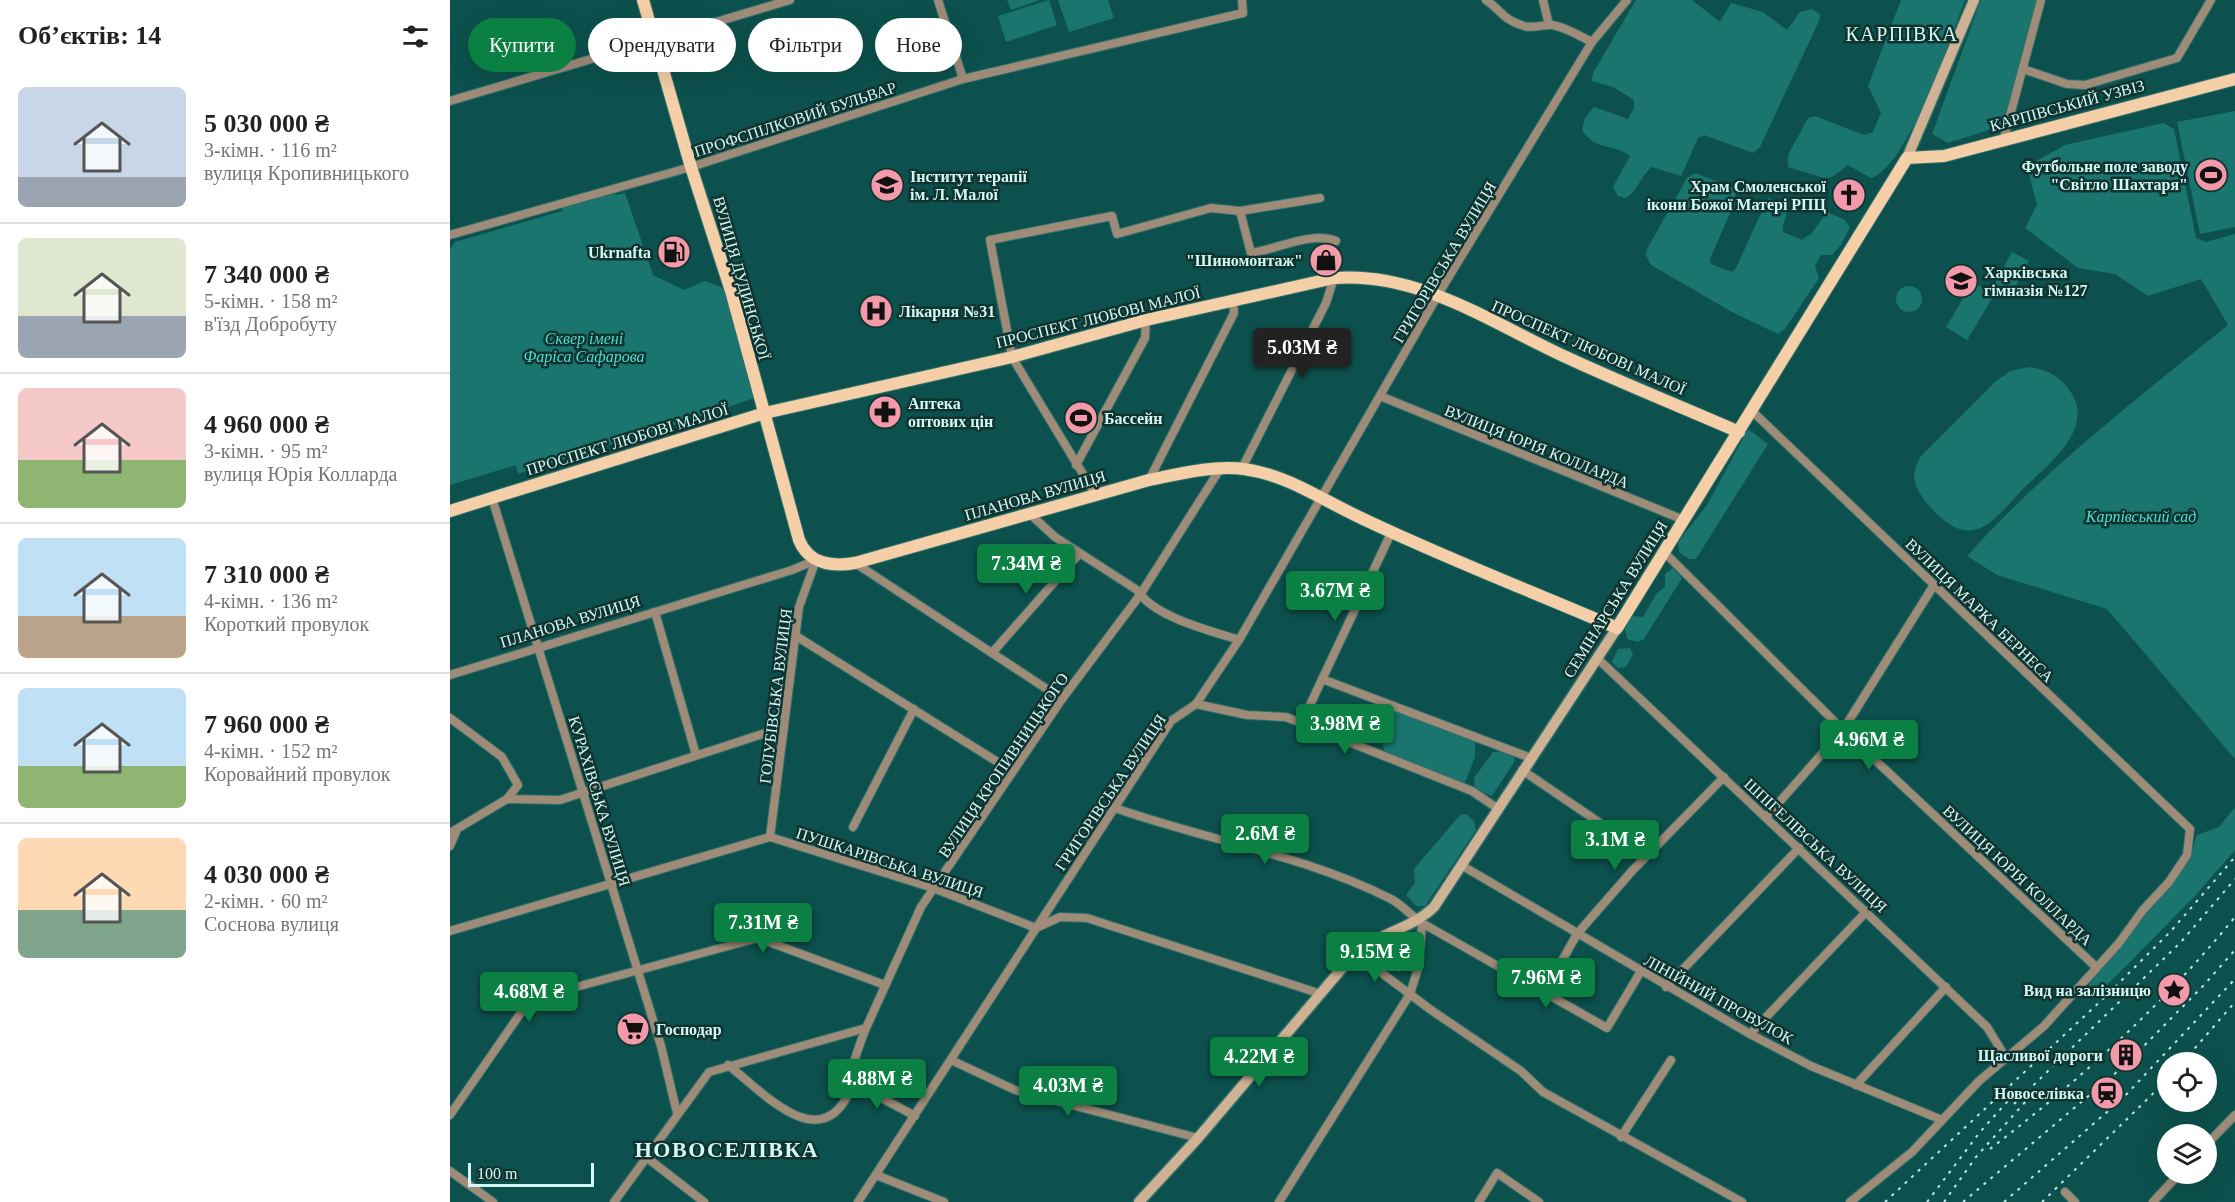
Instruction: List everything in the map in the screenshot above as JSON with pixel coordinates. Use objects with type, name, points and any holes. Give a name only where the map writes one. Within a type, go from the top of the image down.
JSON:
[{"type":"main road","name":"ВУЛИЦЯ ДУДИНСЬКОЇ","points":[[643,0],[648,18]]},
{"type":"main road","name":"ВУЛИЦЯ ДУДИНСЬКОЇ","points":[[663,72],[731,291],[799,540],[804,551],[816,560]]},
{"type":"main road","name":"КАРПІВСЬКИЙ УЗВІЗ","points":[[1907,158],[1944,156],[2004,138],[2235,79]]},
{"type":"main road","name":"СЕМІНАРСЬКА ВУЛИЦЯ","points":[[1617,628],[1907,158]]},
{"type":"main road","name":"ПРОСПЕКТ ЛЮБОВІ МАЛОЇ","points":[[450,511],[765,413],[1012,357],[1146,320],[1334,278],[1378,277],[1438,295],[1568,358],[1739,432]]},
{"type":"main road","name":"ПЛАНОВА ВУЛИЦЯ","points":[[816,560],[830,565],[855,563],[1149,480],[1220,469],[1242,468],[1269,473],[1298,483],[1322,498],[1392,531],[1617,628]]},
{"type":"street","points":[[729,18],[790,0]]},
{"type":"street","points":[[938,0],[963,79]]},
{"type":"street","name":"ПРОФСПІЛКОВИЙ БУЛЬВАР","points":[[450,235],[691,167],[963,79],[1243,13],[1242,0]]},
{"type":"street","points":[[1486,0],[1494,5],[1498,14],[1525,27],[1549,25],[1592,42]]},
{"type":"street","points":[[1543,0],[1549,25]]},
{"type":"street","name":"ГРИГОРІВСЬКА ВУЛИЦЯ","points":[[858,1202],[1171,721],[1196,704],[1239,640],[1438,295],[1592,42],[1627,0]]},
{"type":"street","name":"СЕМІНАРСЬКА ВУЛИЦЯ","points":[[1907,158],[1974,0]]},
{"type":"street","points":[[2004,138],[2041,0]]},
{"type":"street","points":[[2023,69],[2067,84],[2085,85],[2177,58],[2211,0]]},
{"type":"street","points":[[450,101],[588,60]]},
{"type":"street","points":[[1095,495],[1012,357],[990,240],[1112,216],[1117,234],[1211,208],[1240,211],[1320,198]]},
{"type":"street","points":[[1240,211],[1251,253],[1313,238],[1326,237],[1336,241]]},
{"type":"street","points":[[1242,468],[1326,303],[1334,278]]},
{"type":"street","points":[[1149,480],[1234,313],[1233,300]]},
{"type":"street","points":[[1076,465],[1145,338],[1146,320]]},
{"type":"street","name":"ВУЛИЦЯ ЮРІЯ КОЛЛАРДА","points":[[1380,396],[1684,520]]},
{"type":"street","name":"ВУЛИЦЯ МАРКА БЕРНЕСА","points":[[1752,411],[2190,829],[2187,855],[2169,882],[2143,910],[2119,943],[2096,967]]},
{"type":"street","name":"ВУЛИЦЯ КРОПИВНИЦЬКОГО","points":[[728,1065],[795,1116],[809,1121],[823,1121],[833,1115],[848,1095],[854,1060],[866,1028],[921,907],[1062,699],[1140,595],[1220,469]]},
{"type":"street","name":"КУРАХІВСЬКА ВУЛИЦЯ","points":[[492,498],[672,1082],[677,1113]]},
{"type":"street","points":[[1030,514],[1055,537],[1137,590],[1144,602],[1184,621],[1239,640]]},
{"type":"street","points":[[1301,724],[1392,531]]},
{"type":"street","name":"ВУЛИЦЯ ЮРІЯ КОЛЛАРДА","points":[[1664,552],[1843,730],[2096,967]]},
{"type":"street","points":[[992,653],[1079,554]]},
{"type":"street","name":"ПЛАНОВА ВУЛИЦЯ","points":[[450,675],[816,560]]},
{"type":"street","name":"ГОЛУБІВСЬКА ВУЛИЦЯ","points":[[771,837],[799,607],[816,560]]},
{"type":"street","points":[[855,563],[1062,699]]},
{"type":"street","points":[[1766,817],[1843,730],[1934,585]]},
{"type":"street","points":[[655,612],[696,755]]},
{"type":"street","name":"СЕМІНАРСЬКА ВУЛИЦЯ","points":[[1420,921],[1434,907],[1617,628]]},
{"type":"street","points":[[796,636],[1012,771]]},
{"type":"street","name":"ШПІГЕЛІВСЬКА ВУЛИЦЯ","points":[[1598,659],[1867,911],[1987,1027],[2006,1058]]},
{"type":"street","points":[[1322,679],[1531,758]]},
{"type":"street","points":[[1196,704],[1247,715],[1286,717],[1472,791],[1497,808]]},
{"type":"street","points":[[853,827],[914,710]]},
{"type":"street","points":[[450,718],[502,757],[518,784],[507,799],[453,832],[450,846]]},
{"type":"street","points":[[507,799],[560,800],[784,727]]},
{"type":"street","points":[[1522,770],[1647,855]]},
{"type":"street","points":[[1544,993],[1577,934],[1647,855],[1724,777]]},
{"type":"street","points":[[1115,808],[1163,825],[1306,863],[1392,899],[1420,921],[1607,1028],[1641,971]]},
{"type":"street","name":"ПУШКАРІВСЬКА ВУЛИЦЯ","points":[[450,931],[612,886],[771,837],[933,888],[1036,928]]},
{"type":"street","points":[[1666,987],[1799,848]]},
{"type":"street","name":"ЛІНІЙНИЙ ПРОВУЛОК","points":[[1461,865],[1666,987],[1750,1034],[1811,1066],[1942,1120]]},
{"type":"street","points":[[1750,1034],[1867,911]]},
{"type":"street","points":[[1036,928],[1060,917],[1087,918],[1318,993]]},
{"type":"street","points":[[1139,1202],[1198,1138],[1318,993],[1355,953],[1369,942],[1420,921]]},
{"type":"street","points":[[1279,1202],[1410,994],[1419,965],[1420,921]]},
{"type":"street","points":[[450,1115],[520,1014],[531,1003],[549,994],[758,939],[885,985]]},
{"type":"street","points":[[1355,953],[1521,1071],[1543,1092],[1742,1202]]},
{"type":"street","points":[[1850,1202],[1912,1152],[1979,1081],[2044,1026],[2096,967]]},
{"type":"street","points":[[1856,1084],[1946,987]]},
{"type":"street","points":[[614,1202],[709,1072],[866,1028]]},
{"type":"street","points":[[951,1060],[1015,1090],[1198,1138]]},
{"type":"street","points":[[1621,1137],[1671,1060]]},
{"type":"street","points":[[852,1082],[915,1116]]},
{"type":"street","points":[[2217,1133],[2235,1115]]},
{"type":"street","points":[[646,1157],[704,1202]]},
{"type":"street","points":[[450,1171],[493,1202]]},
{"type":"street","points":[[1479,1202],[1497,1173],[1539,1202]]},
{"type":"street","points":[[876,1175],[944,1202]]},
{"type":"street","points":[[2153,1202],[2170,1184]]},
{"type":"street","points":[[2065,1192],[2075,1202]]},
{"type":"green space","points":[[1007,0],[1040,0],[1011,10]]},
{"type":"green space","points":[[1049,0],[1057,25],[1006,42],[998,16]]},
{"type":"green space","points":[[1058,0],[1108,0],[1114,18],[1069,32]]},
{"type":"green space","points":[[1636,0],[1692,0],[1720,22],[1731,3],[1763,12],[1787,30],[1800,12],[1812,9],[1820,14],[1819,21],[1760,147],[1753,153],[1704,135],[1698,138],[1681,176],[1652,167],[1633,192],[1625,198],[1618,196],[1613,187],[1630,156],[1593,141],[1582,130],[1585,118],[1594,107],[1628,119],[1634,108],[1634,100],[1613,87],[1591,81],[1594,71]]},
{"type":"green space","points":[[1901,0],[1965,0],[1926,99],[1899,151],[1885,169],[1871,178],[1848,165],[1832,177],[1824,178],[1788,167],[1788,155],[1808,118],[1815,116],[1864,135],[1873,132],[1881,113],[1868,86]]},
{"type":"green space","points":[[1981,0],[2037,0],[2004,125],[1948,143],[1932,134]]},
{"type":"green space","name":"Футбольне поле заводу \"Світло Шахтаря\"","points":[[2235,111],[2235,227],[2200,234],[2177,122]]},
{"type":"green space","name":"Карпівський сад","points":[[2163,123],[2174,129],[2196,238],[2206,242],[2235,234],[2235,759],[2107,609],[1997,575],[1967,556],[2028,493],[2060,464],[2126,407],[2228,325],[2201,279],[2148,296],[2115,274],[2078,268],[2025,228],[2037,205],[2027,166],[2065,145]]},
{"type":"green space","points":[[1695,173],[1732,187],[1736,192],[1734,204],[1710,259],[1711,264],[1732,272],[1736,268],[1768,198],[1786,205],[1783,232],[1802,240],[1812,233],[1827,212],[1845,220],[1850,227],[1841,245],[1832,255],[1821,255],[1815,266],[1819,278],[1785,329],[1778,334],[1732,312],[1651,265],[1646,256],[1647,249],[1687,178]]},
{"type":"green space","name":"Сквер імені Фаріса Сафарова","points":[[614,193],[616,195],[625,193],[653,275],[684,290],[705,281],[731,291],[760,396],[518,474],[516,465],[450,485],[450,249],[455,242],[562,211],[563,207]]},
{"type":"green space","points":[[2012,252],[2029,261],[2011,294],[1994,285]]},
{"type":"green space","points":[[1973,282],[1994,295],[1967,340],[1946,327]]},
{"type":"green space","points":[[1909,286],[1918,290],[1922,299],[1918,308],[1909,312],[1900,308],[1896,299],[1900,290]]},
{"type":"green space","points":[[2029,367],[2052,374],[2070,391],[2077,405],[2077,419],[2073,433],[2055,458],[1988,524],[1974,530],[1953,526],[1925,501],[1914,479],[1915,468],[1921,456],[1995,382],[2010,371]]},
{"type":"green space","points":[[1748,429],[1768,444],[1696,559],[1689,559],[1679,552],[1678,542],[1707,505]]},
{"type":"green space","points":[[1673,568],[1682,578],[1644,639],[1638,642],[1627,639],[1625,629],[1632,616],[1643,617],[1656,594],[1665,587],[1665,574]]},
{"type":"green space","points":[[1630,648],[1633,654],[1626,667],[1618,668],[1612,662],[1618,649]]},
{"type":"green space","points":[[1386,706],[1475,741],[1475,757],[1464,785],[1384,752],[1380,720]]},
{"type":"green space","points":[[1504,751],[1515,758],[1514,762],[1492,796],[1475,789],[1474,778],[1493,752]]},
{"type":"green space","points":[[2235,807],[2235,850],[2194,897],[2110,982],[2100,989],[2089,986],[2094,968],[2191,854],[2197,835],[2219,827]]},
{"type":"green space","points":[[1466,814],[1474,821],[1476,830],[1425,906],[1416,906],[1406,895],[1415,883],[1414,869],[1460,815]]},
{"type":"shaded area","name":"Бассейн","points":[[1088,407],[1091,409],[1091,419],[1087,426],[1079,425],[1069,416],[1073,409],[1075,413],[1080,408],[1085,410]]},
{"type":"railway","points":[[1885,1202],[2105,997],[2171,931],[2235,857]]},
{"type":"railway","points":[[2014,1104],[2181,942],[2235,879]]},
{"type":"railway","points":[[1990,1149],[2056,1096],[2150,1011],[2235,917]]},
{"type":"railway","points":[[2132,1058],[2235,950]]},
{"type":"railway","points":[[2004,1202],[2123,1098],[2235,979]]},
{"type":"railway","points":[[2192,1052],[2235,1002]]},
{"type":"railway","points":[[1963,1202],[2125,1065]]},
{"type":"railway","points":[[2042,1202],[2157,1090]]},
{"type":"railway","points":[[1927,1202],[1980,1132],[2016,1092]]},
{"type":"railway","points":[[1944,1202],[1976,1157],[2027,1100]]},
{"type":"place","name":"Футбольне поле заводу \"Світло Шахтаря\"","points":[[2211,175]]},
{"type":"place","name":"Інститут терапії ім. Л. Малої","points":[[887,185]]},
{"type":"place","name":"Храм Смоленської ікони Божої Матері РПЦ","points":[[1849,195]]},
{"type":"place","name":"Ukrnafta","points":[[674,252]]},
{"type":"place","name":"\"Шиномонтаж\"","points":[[1326,260]]},
{"type":"place","name":"Харківська гімназія №127","points":[[1961,281]]},
{"type":"place","name":"Лікарня №31","points":[[876,311]]},
{"type":"place","name":"Аптека оптових цін","points":[[885,412]]},
{"type":"place","name":"Бассейн","points":[[1081,418]]},
{"type":"place","name":"Вид на залізницю","points":[[2174,990]]},
{"type":"place","name":"Господар","points":[[633,1029]]},
{"type":"place","name":"Щасливої дороги","points":[[2126,1055]]},
{"type":"place","name":"Новоселівка","points":[[2107,1093]]},
{"type":"district","name":"КАРПІВКА","points":[[1902,34]]},
{"type":"district","name":"НОВОСЕЛІВКА","points":[[727,1149]]}]
